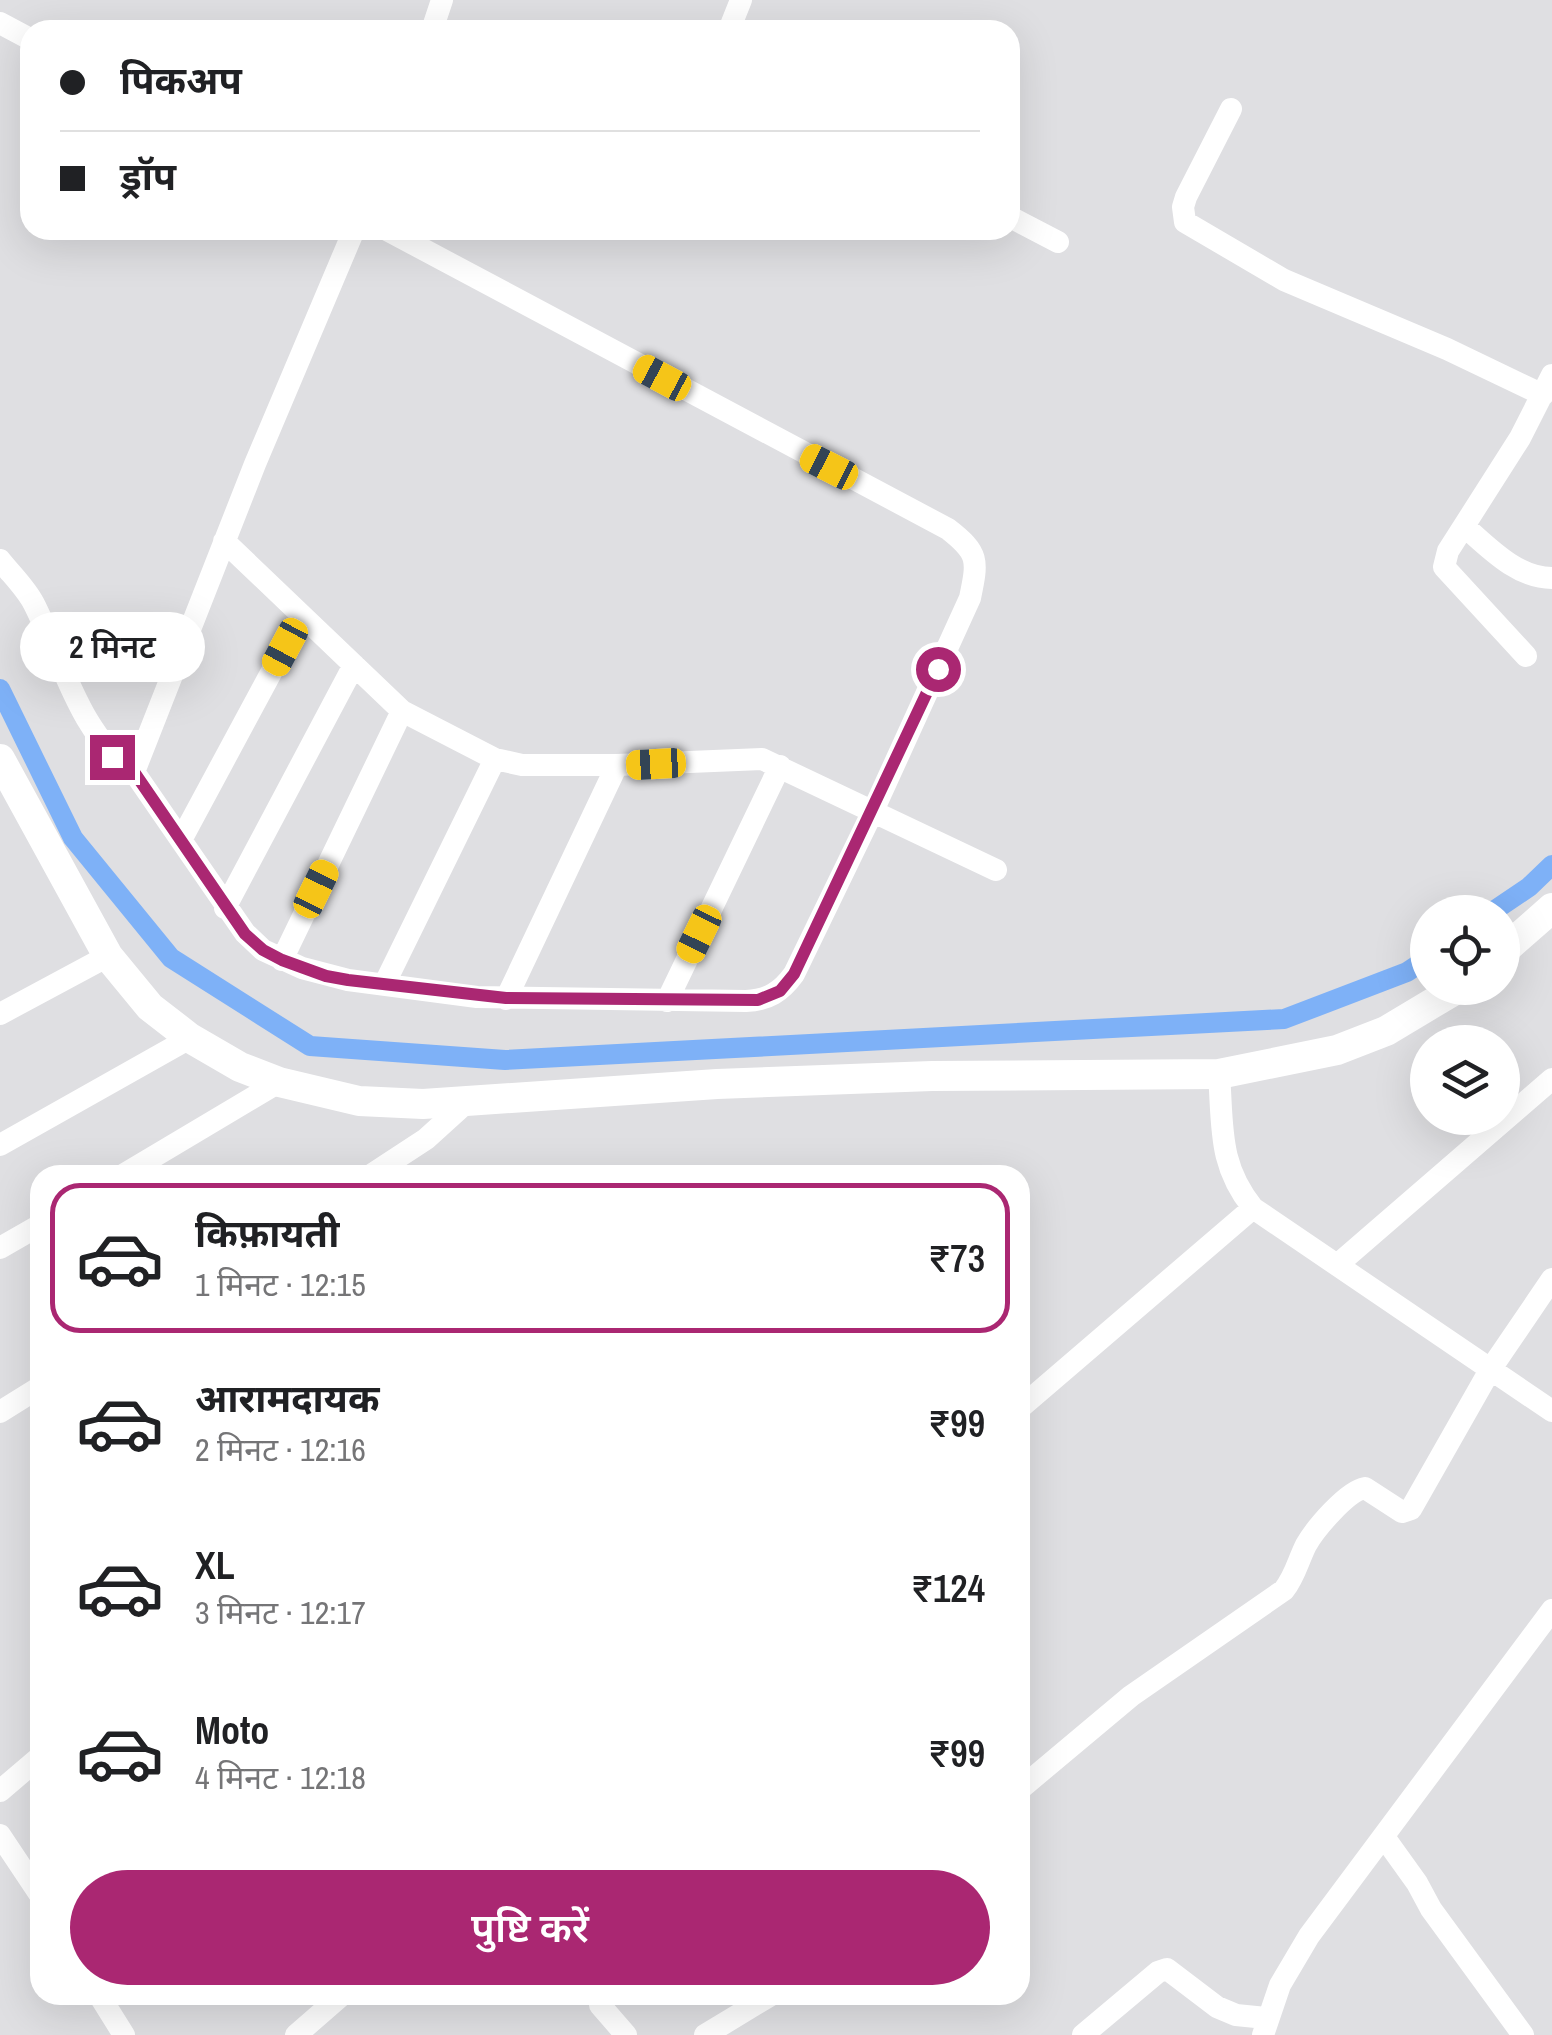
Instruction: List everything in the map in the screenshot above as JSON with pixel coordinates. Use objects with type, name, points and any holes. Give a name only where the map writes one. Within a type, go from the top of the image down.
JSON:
[{"type":"street","points":[[1230,108],[1186,197],[1186,222],[1284,280],[1430,342],[1548,385],[1448,551],[1445,572],[1526,656]]},
{"type":"street","points":[[1020,223],[1058,242]]},
{"type":"street","points":[[134,772],[224,541],[350,240]]},
{"type":"street","points":[[0,560],[32,600],[103,746],[134,772],[226,908],[263,950],[326,976],[506,998],[758,1000],[780,991],[794,974],[970,598],[976,562],[973,550],[948,529],[407,240]]},
{"type":"street","points":[[1464,526],[1517,568],[1552,578]]},
{"type":"street","points":[[224,541],[402,711],[495,759],[522,765],[618,766],[748,758],[780,766],[996,870]]},
{"type":"street","points":[[181,840],[301,617]]},
{"type":"street","points":[[226,908],[354,665]]},
{"type":"street","points":[[282,960],[402,711]]},
{"type":"street","points":[[384,985],[495,759]]},
{"type":"street","points":[[506,998],[618,766]]},
{"type":"street","points":[[666,1001],[780,766]]},
{"type":"street","points":[[4,779],[108,956],[150,1007],[190,1038],[240,1066],[279,1082],[359,1101],[389,1104],[717,1084],[932,1076],[1219,1074],[1337,1050],[1386,1030],[1429,1005]]},
{"type":"street","points":[[1520,936],[1552,908]]},
{"type":"street","points":[[0,1014],[108,956]]},
{"type":"street","points":[[0,1145],[190,1038]]},
{"type":"street","points":[[1219,1074],[1228,1170],[1235,1186],[1254,1208],[1552,1411]]},
{"type":"street","points":[[1337,1265],[1552,1079]]},
{"type":"street","points":[[140,1165],[279,1082]]},
{"type":"street","points":[[386,1165],[426,1139],[469,1100]]},
{"type":"street","points":[[1030,1399],[1254,1208]]},
{"type":"street","points":[[0,1248],[30,1230]]},
{"type":"street","points":[[1030,1781],[1131,1696],[1284,1590],[1315,1531],[1354,1491],[1364,1488],[1402,1512],[1411,1510],[1490,1370],[1552,1279]]},
{"type":"street","points":[[0,1412],[30,1393]]},
{"type":"street","points":[[1082,2035],[1158,1972],[1167,1969],[1217,2007],[1264,2027],[1280,1984],[1310,1936],[1552,1610]]},
{"type":"street","points":[[0,1790],[30,1765]]},
{"type":"street","points":[[0,1835],[30,1880]]},
{"type":"street","points":[[1384,1837],[1523,2035]]},
{"type":"street","points":[[105,2005],[124,2035]]},
{"type":"street","points":[[296,2035],[317,2005]]},
{"type":"street","points":[[600,2005],[626,2035]]},
{"type":"street","points":[[705,2035],[754,2005]]},
{"type":"waterway","points":[[0,689],[73,838],[171,958],[310,1046],[505,1060],[1284,1019],[1410,970]]},
{"type":"waterway","points":[[1517,895],[1552,865]]},
{"type":"route","points":[[112,757],[134,772],[245,934],[263,950],[302,968],[348,980],[477,997],[758,1000],[780,991],[794,974],[938,669]]}]
